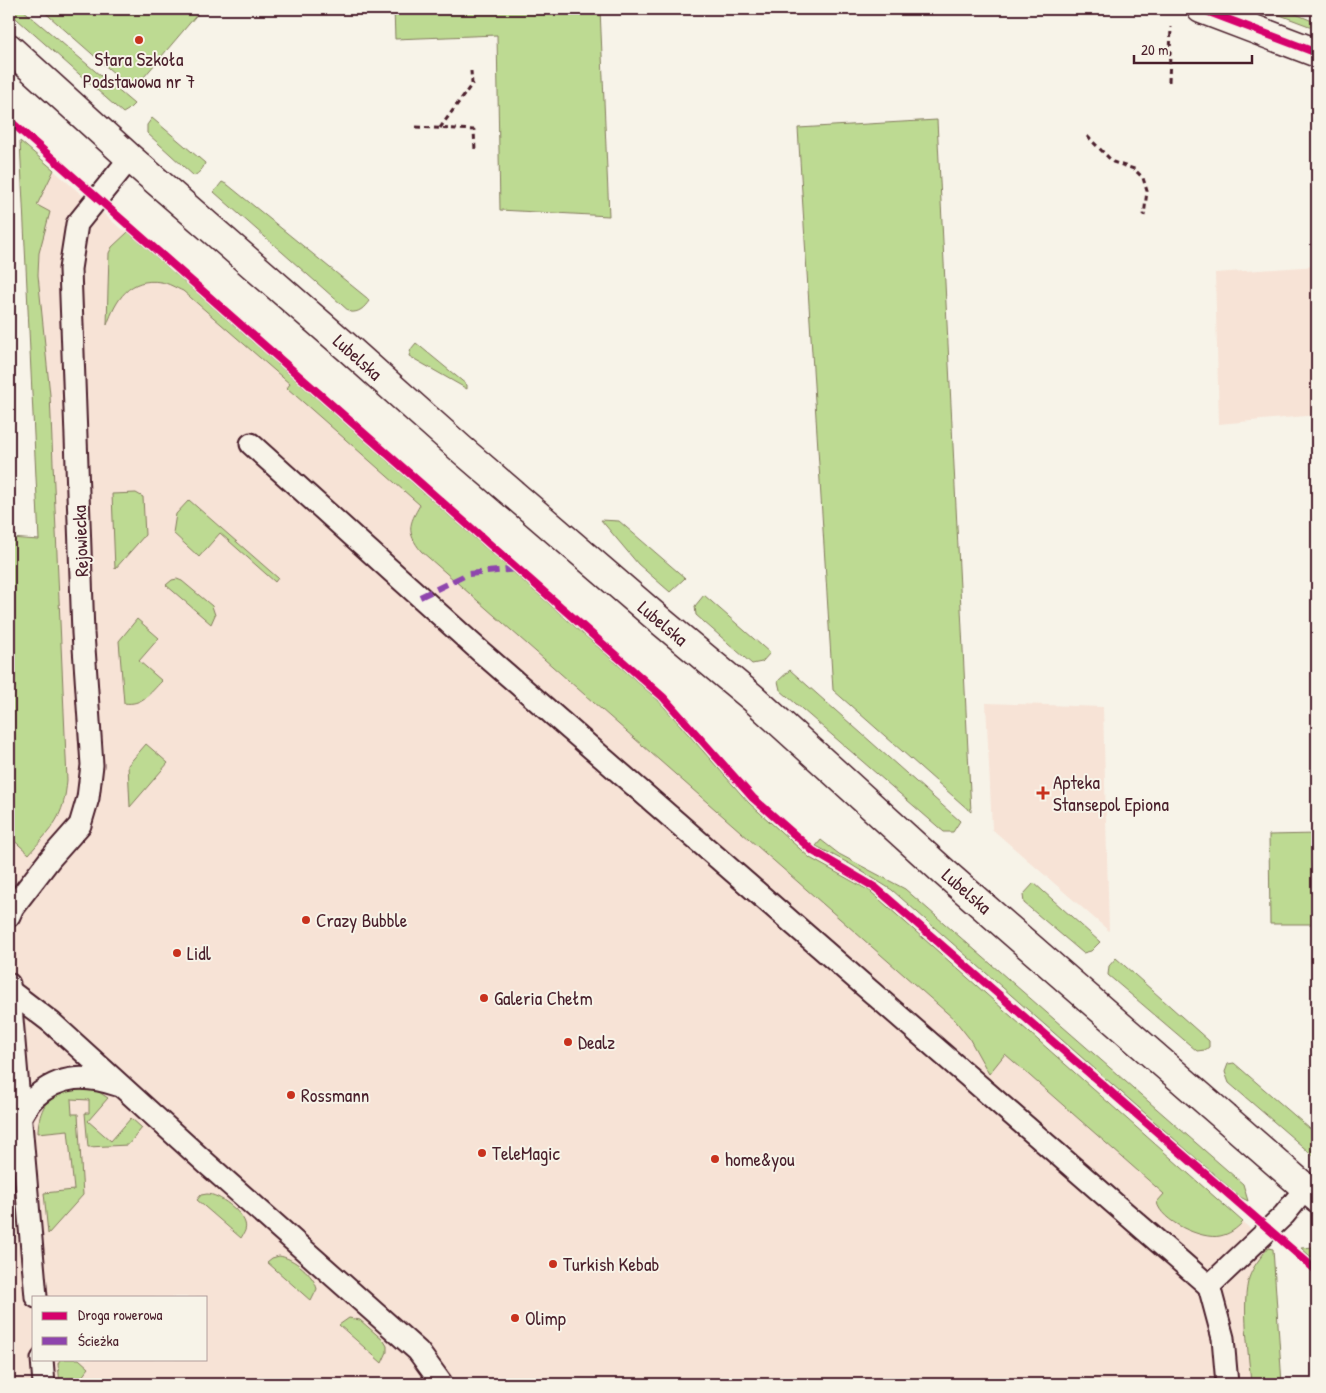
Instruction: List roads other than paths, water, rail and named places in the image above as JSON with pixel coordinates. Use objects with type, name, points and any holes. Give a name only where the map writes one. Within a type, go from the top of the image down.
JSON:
[{"type":"main road","points":[[1201,9],[1317,53]]},
{"type":"main road","name":"Lubelska","points":[[9,48],[130,158],[188,207],[520,501],[753,698],[944,872],[1216,1112],[1312,1193]]},
{"type":"lane","name":"Rejowiecka","points":[[9,916],[12,907],[80,825],[88,798],[92,765],[83,633],[70,269],[77,224],[130,158]]},
{"type":"lane","points":[[251,444],[474,645],[1209,1286],[1223,1338],[1227,1384]]},
{"type":"lane","points":[[9,986],[418,1351],[442,1384]]},
{"type":"lane","points":[[9,986],[36,1296]]},
{"type":"lane","points":[[21,1116],[34,1097],[53,1084],[75,1077],[98,1078],[121,1086]]},
{"type":"lane","points":[[1209,1286],[1284,1215],[1312,1193]]},
{"type":"lane","points":[[42,1360],[44,1384]]},
{"type":"place","name":"Stara Szkoła Podstawowa nr 7","points":[[139,40]]},
{"type":"place","name":"Apteka Stansepol Epiona","points":[[1043,793]]},
{"type":"place","name":"Crazy Bubble","points":[[306,920]]},
{"type":"place","name":"Lidl","points":[[177,953]]},
{"type":"place","name":"Galeria Chełm","points":[[484,998]]},
{"type":"place","name":"Dealz","points":[[568,1042]]},
{"type":"place","name":"Rossmann","points":[[291,1095]]},
{"type":"place","name":"TeleMagic","points":[[482,1153]]},
{"type":"place","name":"home&you","points":[[715,1159]]},
{"type":"place","name":"Turkish Kebab","points":[[553,1264]]},
{"type":"place","name":"Olimp","points":[[515,1318]]}]
